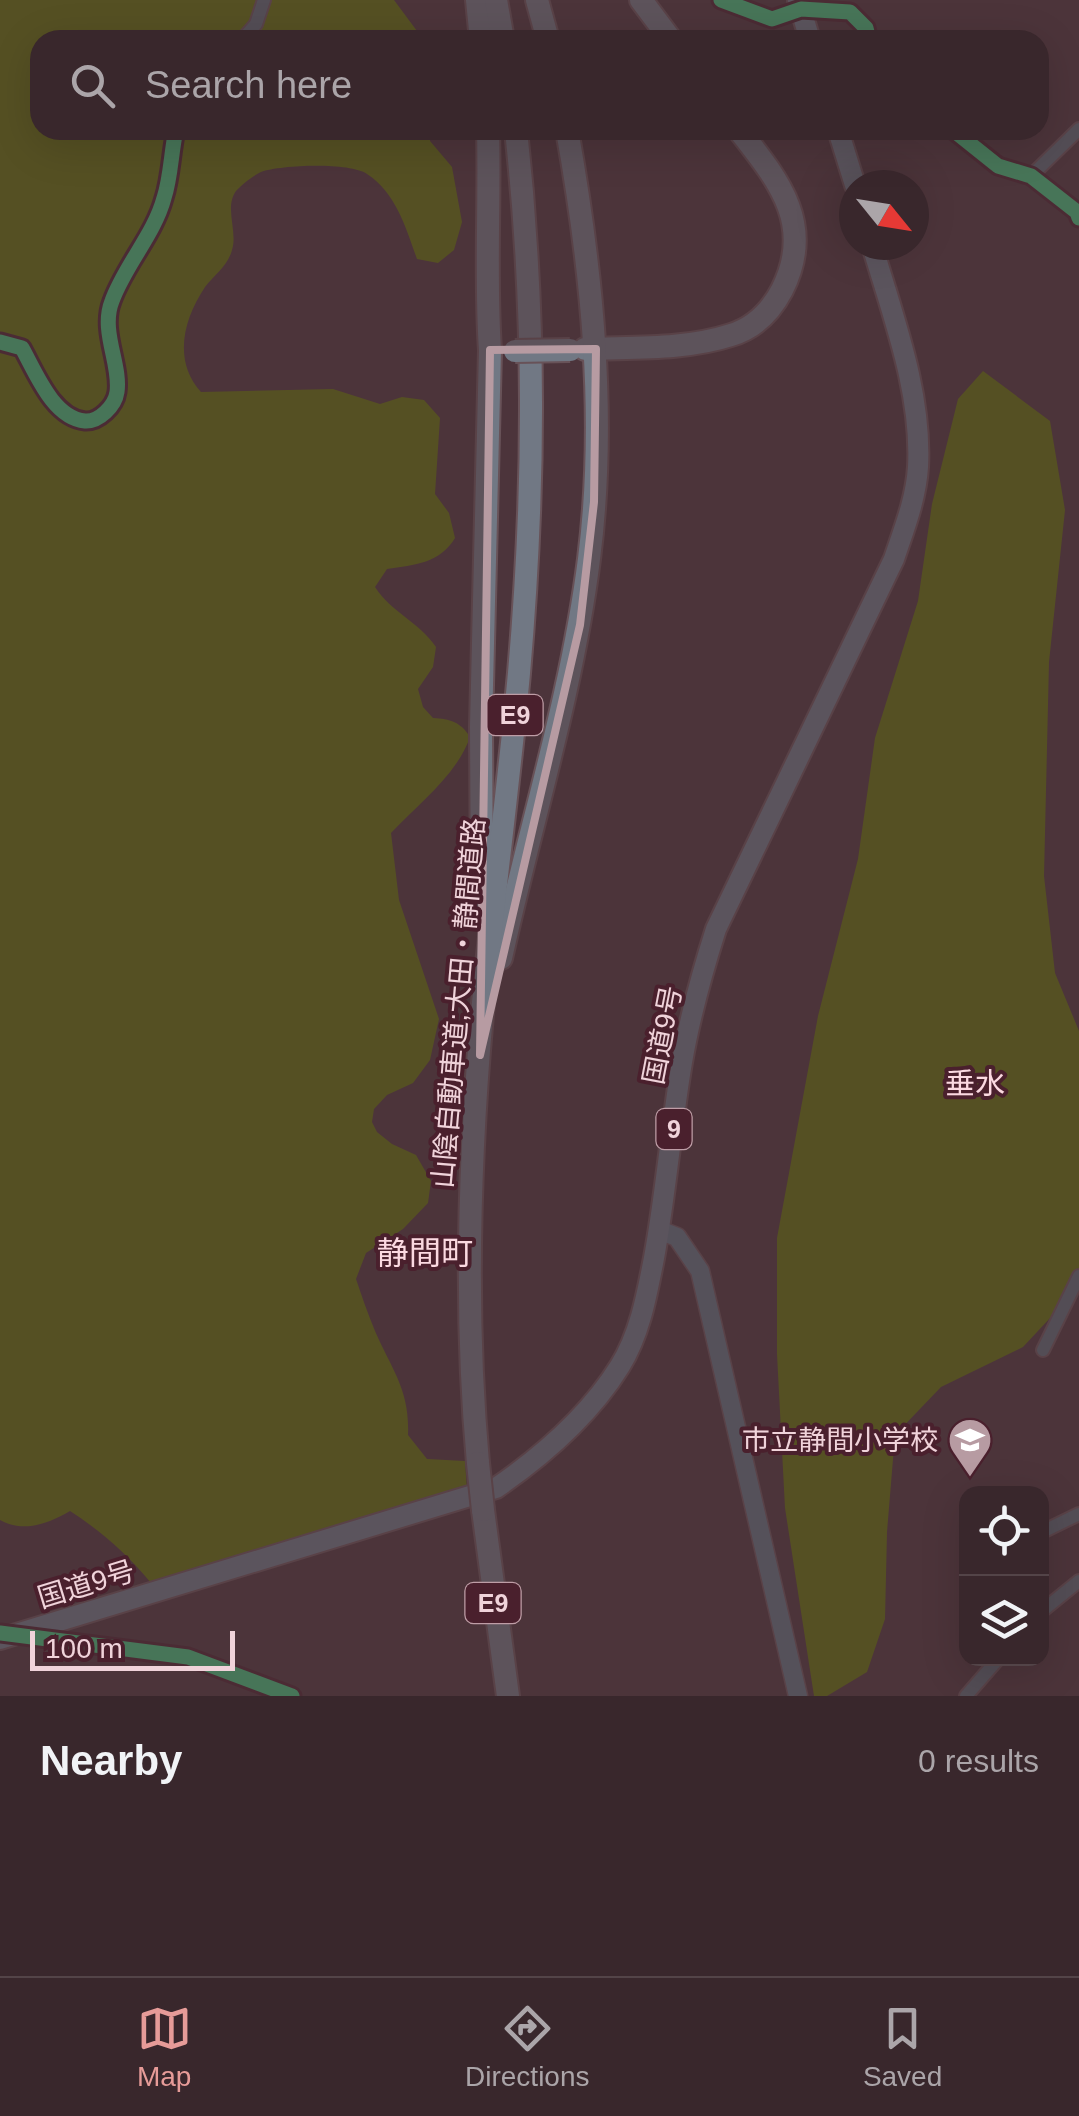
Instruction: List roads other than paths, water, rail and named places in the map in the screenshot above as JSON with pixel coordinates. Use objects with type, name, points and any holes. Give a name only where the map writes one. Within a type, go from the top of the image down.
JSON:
[{"type":"highway","points":[[477,0],[481,30]]},
{"type":"highway","points":[[496,0],[500,30]]},
{"type":"highway","points":[[537,0],[545,30]]},
{"type":"highway","points":[[641,0],[664,30]]},
{"type":"highway","points":[[799,5],[807,30]]},
{"type":"highway","points":[[483,1005],[481,727],[490,350],[488,140]]},
{"type":"highway","name":"山陰自動車道;大田・静間道路","points":[[508,1696],[494,1612],[478,1463],[470,1351],[469,1261],[483,1005],[519,672],[530,504],[533,374],[527,236],[517,140]]},
{"type":"highway","points":[[480,1054],[580,625],[594,502],[596,349],[569,140]]},
{"type":"highway","points":[[490,350],[668,346],[734,334],[757,322],[776,302],[789,276],[795,250],[794,221],[781,187],[747,140]]},
{"type":"highway","points":[[841,140],[851,170]]},
{"type":"highway","name":"国道9号","points":[[0,1639],[496,1488],[529,1466],[564,1434],[594,1403],[622,1363],[644,1311],[682,1064],[696,992],[716,929],[894,558],[909,516],[918,470],[911,382],[876,260]]},
{"type":"main road","points":[[659,1230],[676,1237],[700,1271],[798,1696]]},
{"type":"street","points":[[251,30],[264,0]]},
{"type":"street","points":[[721,0],[772,18],[799,5],[850,12],[866,30]]},
{"type":"street","points":[[1030,176],[1079,129]]},
{"type":"street","points":[[0,342],[22,348],[42,385],[65,414],[85,421],[98,420],[108,409],[117,393],[109,330],[110,304],[164,198],[174,140]]},
{"type":"street","points":[[966,140],[998,166],[1030,176],[1077,212],[1079,218]]},
{"type":"street","points":[[1043,1350],[1079,1276]]},
{"type":"street","points":[[1049,1529],[1079,1514]]},
{"type":"street","points":[[1049,1605],[1079,1581]]},
{"type":"street","points":[[47,1637],[112,1650],[188,1657],[292,1696]]},
{"type":"street","points":[[966,1696],[993,1666]]},
{"type":"place","name":"市立静間小学校","points":[[970,1478]]},
{"type":"district","name":"垂水","points":[[975,1084]]},
{"type":"district","name":"静間町","points":[[425,1253]]}]
